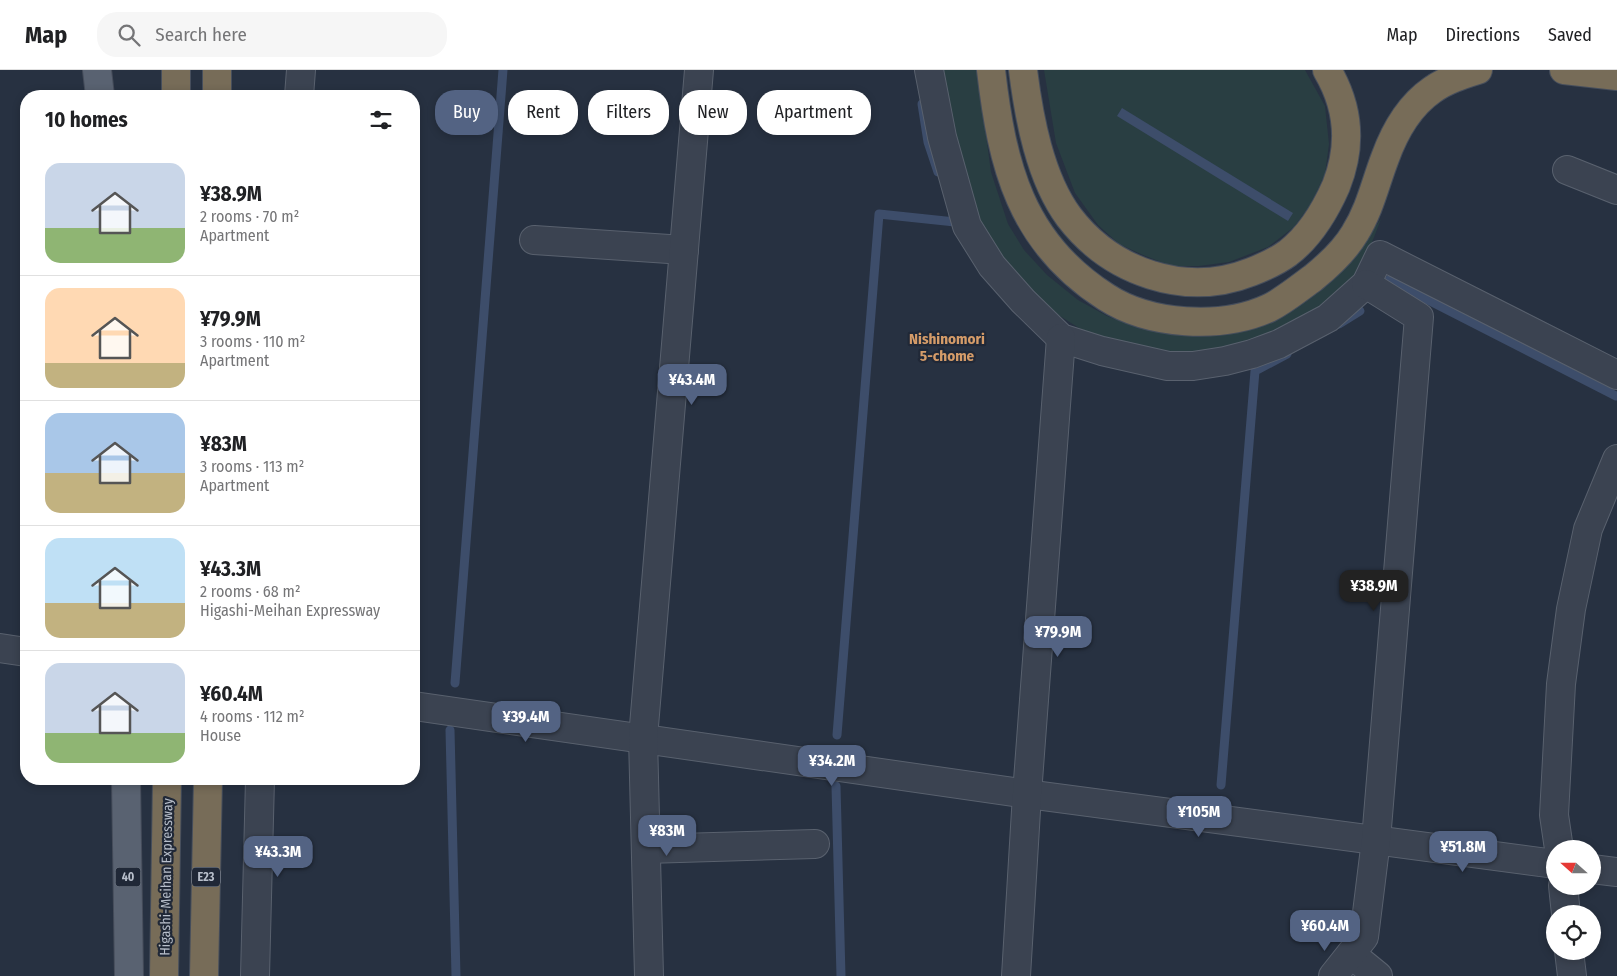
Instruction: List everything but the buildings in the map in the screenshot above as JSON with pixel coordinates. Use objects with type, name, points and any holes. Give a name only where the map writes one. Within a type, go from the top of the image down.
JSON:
[{"type":"highway","points":[[176,70],[176,90]]},
{"type":"highway","points":[[217,70],[218,90]]},
{"type":"highway","points":[[230,70],[230,90]]},
{"type":"highway","points":[[991,70],[1001,142],[1010,175],[1040,236],[1061,262],[1085,284],[1113,302],[1137,311],[1178,321],[1211,322],[1268,308],[1296,291],[1338,256],[1354,235],[1368,209],[1385,158],[1394,138],[1413,108],[1432,90],[1454,78],[1478,70]]},
{"type":"highway","points":[[1023,70],[1040,156],[1052,187],[1064,208],[1089,240],[1114,259],[1141,272],[1171,280],[1204,283],[1234,279],[1262,268],[1287,254],[1307,235],[1327,206],[1340,174],[1347,140],[1344,109],[1327,70]]},
{"type":"highway","points":[[1564,70],[1617,76]]},
{"type":"highway","name":"Higashi-Meihan Expressway","points":[[164,976],[167,785]]},
{"type":"highway","name":"E23","points":[[204,976],[208,785]]},
{"type":"main road","points":[[98,70],[100,90]]},
{"type":"main road","name":"40","points":[[126,785],[129,976]]},
{"type":"street","points":[[299,90],[301,70]]},
{"type":"street","points":[[649,976],[643,738],[699,70]]},
{"type":"street","points":[[929,70],[942,137],[967,226],[992,266],[1023,301],[1061,338],[1102,352],[1168,366],[1192,366],[1225,361],[1252,354],[1303,332],[1328,318],[1366,284],[1380,255],[1617,375]]},
{"type":"street","points":[[1567,170],[1617,190]]},
{"type":"street","points":[[534,240],[684,250]]},
{"type":"street","points":[[1333,976],[1364,937],[1376,840],[1419,317],[1366,284]]},
{"type":"street","points":[[1016,976],[1027,794],[1061,338]]},
{"type":"street","points":[[1558,840],[1554,815],[1561,684],[1571,609],[1588,529],[1617,459]]},
{"type":"street","points":[[0,648],[20,651]]},
{"type":"street","points":[[420,707],[1027,794],[1546,863]]},
{"type":"street","points":[[255,976],[260,785]]},
{"type":"street","points":[[646,849],[815,844]]},
{"type":"street","points":[[1601,870],[1617,872]]},
{"type":"street","points":[[1351,954],[1378,976]]},
{"type":"street","points":[[1570,960],[1572,976]]},
{"type":"green space","points":[[938,70],[977,70],[991,172],[1008,224],[1024,250],[1047,275],[1078,300],[1107,316],[1138,328],[1178,333],[1298,304],[1328,285],[1344,269],[1381,219],[1359,276],[1321,310],[1280,331],[1242,345],[1198,354],[1125,346],[1087,333],[1029,294],[978,229]]},
{"type":"green space","points":[[1044,70],[1305,70],[1325,106],[1329,144],[1325,174],[1311,204],[1294,227],[1268,247],[1229,262],[1199,266],[1171,266],[1119,244],[1098,225],[1075,193],[1056,143]]},
{"type":"water","points":[[1122,108],[1293,213],[1288,221],[1117,116]]},
{"type":"waterway","points":[[455,683],[503,70]]},
{"type":"waterway","points":[[922,104],[928,142],[938,172]]},
{"type":"waterway","points":[[837,735],[879,214],[955,222],[953,215]]},
{"type":"waterway","points":[[1389,280],[1616,396]]},
{"type":"waterway","points":[[1339,324],[1360,311]]},
{"type":"waterway","points":[[1221,785],[1255,371],[1287,354]]},
{"type":"waterway","points":[[450,730],[456,976]]},
{"type":"waterway","points":[[836,786],[841,976]]},
{"type":"district","name":"Nishinomori 5-chome","points":[[947,348]]}]
